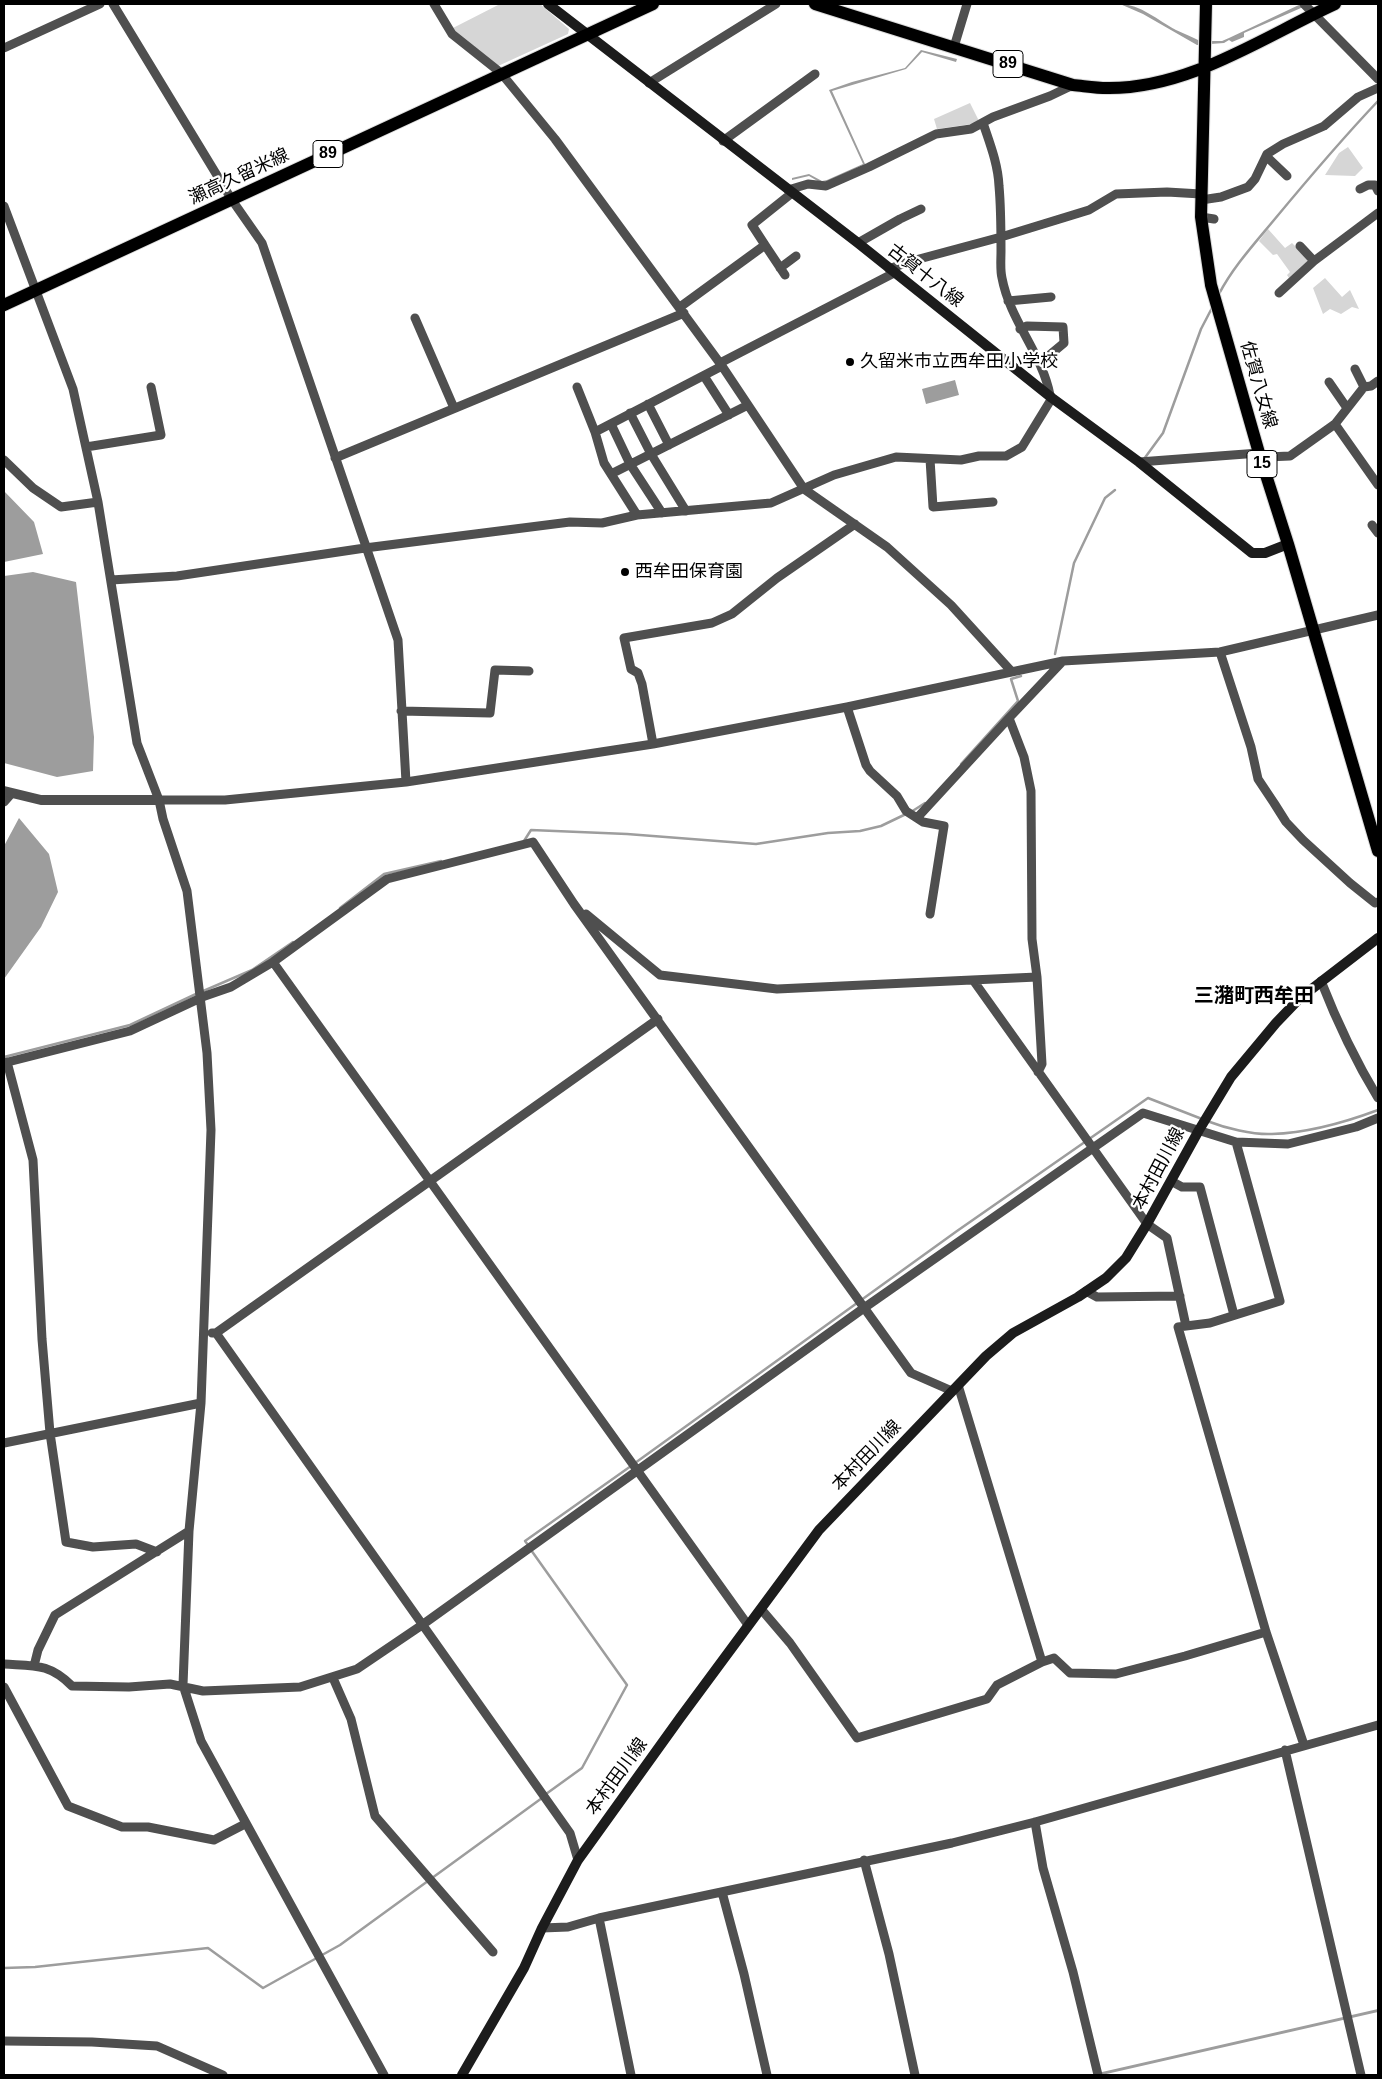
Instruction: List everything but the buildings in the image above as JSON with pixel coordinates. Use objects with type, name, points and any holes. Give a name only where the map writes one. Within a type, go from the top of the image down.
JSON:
[{"type":"main road","name":"古賀十八線","points":[[548,4],[723,141],[858,243],[1051,396],[1139,462],[1252,553],[1265,553],[1288,544]]},
{"type":"main road","name":"瀬高久留米線","points":[[4,305],[653,4]]},
{"type":"main road","name":"89","points":[[815,4],[1073,85],[1107,88],[1145,85],[1204,69],[1336,4]]},
{"type":"main road","name":"佐賀八女線","points":[[1206,4],[1201,197],[1208,218],[1211,284],[1259,453],[1288,544],[1378,851]]},
{"type":"main road","name":"本村田川線","points":[[462,2075],[524,1968],[542,1928],[578,1860],[819,1530],[986,1356],[1013,1333],[1106,1278],[1126,1258],[1231,1077],[1294,1004],[1378,938]]},
{"type":"street","points":[[4,48],[100,4]]},
{"type":"street","points":[[113,4],[232,200],[262,243],[398,640],[406,782]]},
{"type":"street","points":[[434,4],[452,34],[501,74],[555,139],[682,310],[804,489],[887,547],[951,605],[1012,672]]},
{"type":"street","points":[[649,83],[776,4]]},
{"type":"street","points":[[954,47],[968,4]]},
{"type":"street","points":[[1304,4],[1378,79]]},
{"type":"street","points":[[723,141],[815,74]]},
{"type":"street","points":[[796,256],[782,271],[752,225],[790,191],[808,184],[826,186],[869,168],[936,134],[971,128],[993,117],[1050,96],[1073,85]]},
{"type":"street","points":[[595,432],[704,376],[908,262],[1001,237],[1089,210],[1116,194],[1167,192],[1201,197],[1221,197],[1248,187],[1255,179],[1266,156],[1283,144],[1324,126],[1358,97],[1378,88]]},
{"type":"street","points":[[111,580],[177,576],[365,548],[570,522],[602,523],[662,513],[771,503],[834,475],[896,457],[961,460],[979,456],[1006,456],[1022,447],[1051,396],[1048,382],[1040,363],[1020,329],[1008,301],[1001,277],[999,186],[996,166],[983,123]]},
{"type":"street","points":[[1266,156],[1287,176]]},
{"type":"street","points":[[1360,189],[1368,184],[1375,185],[1378,191]]},
{"type":"street","points":[[4,206],[73,389],[98,502],[138,743],[159,800],[163,819],[187,892],[201,999],[207,1053],[211,1130],[201,1403],[189,1531],[183,1685],[201,1741],[384,2075]]},
{"type":"street","points":[[858,243],[921,209]]},
{"type":"street","points":[[1279,293],[1314,261],[1378,213]]},
{"type":"street","points":[[335,458],[682,310],[765,246]]},
{"type":"street","points":[[1300,246],[1314,261]]},
{"type":"street","points":[[1008,301],[1051,297]]},
{"type":"street","points":[[415,318],[454,408]]},
{"type":"street","points":[[1020,329],[1027,326],[1063,327],[1064,343],[1040,363]]},
{"type":"street","points":[[1355,368],[1364,387]]},
{"type":"street","points":[[704,376],[729,414]]},
{"type":"street","points":[[1139,462],[1259,453],[1268,457],[1290,456],[1335,424],[1364,387],[1371,386],[1378,381]]},
{"type":"street","points":[[1329,382],[1347,408]]},
{"type":"street","points":[[86,447],[161,435],[151,387]]},
{"type":"street","points":[[577,387],[595,432],[604,463],[637,516]]},
{"type":"street","points":[[648,404],[670,444]]},
{"type":"street","points":[[611,474],[748,405]]},
{"type":"street","points":[[630,413],[651,454],[686,511]]},
{"type":"street","points":[[610,424],[630,464],[662,513]]},
{"type":"street","points":[[1335,424],[1378,485]]},
{"type":"street","points":[[930,458],[933,507],[992,502]]},
{"type":"street","points":[[4,460],[33,488],[61,507],[98,502]]},
{"type":"street","points":[[654,744],[642,684],[638,673],[631,668],[624,638],[712,623],[732,614],[777,578],[855,524]]},
{"type":"street","points":[[1372,525],[1378,533]]},
{"type":"street","points":[[4,802],[7,793],[41,800],[225,800],[406,782],[654,744],[847,707],[1063,661],[1220,652],[1378,615]]},
{"type":"street","points":[[1220,652],[1251,747],[1258,779],[1286,822],[1303,840],[1350,883],[1375,903],[1378,902]]},
{"type":"street","points":[[917,818],[1063,661]]},
{"type":"street","points":[[401,711],[490,713],[495,670],[529,672]]},
{"type":"street","points":[[847,707],[870,772],[897,796],[906,811],[923,822],[944,826],[930,914]]},
{"type":"street","points":[[1009,718],[1024,757],[1030,791],[1032,939],[1037,977],[1042,1064],[1038,1072]]},
{"type":"street","points":[[158,1552],[136,1544],[93,1547],[66,1542],[50,1434],[42,1339],[34,1160],[6,1062],[130,1031],[231,987],[273,962],[387,879],[532,842],[574,904],[911,1373],[955,1388],[1042,1662]]},
{"type":"street","points":[[574,904],[660,975],[777,989],[1037,977]]},
{"type":"street","points":[[273,962],[748,1625]]},
{"type":"street","points":[[973,980],[1147,1224],[1167,1238],[1186,1326]]},
{"type":"street","points":[[1321,981],[1355,1061],[1378,1098]]},
{"type":"street","points":[[204,1333],[216,1334],[658,1020]]},
{"type":"street","points":[[4,1664],[51,1669],[60,1674],[72,1686],[129,1687],[170,1684],[203,1690],[300,1687],[357,1669],[422,1625],[864,1308],[1091,1148],[1144,1113],[1236,1142],[1288,1144],[1356,1127],[1378,1118]]},
{"type":"street","points":[[1236,1142],[1280,1301],[1210,1323],[1178,1327],[1266,1632],[1304,1745]]},
{"type":"street","points":[[1171,1181],[1182,1187],[1200,1187],[1234,1315]]},
{"type":"street","points":[[1086,1291],[1098,1297],[1180,1296]]},
{"type":"street","points":[[216,1334],[570,1833],[578,1860]]},
{"type":"street","points":[[4,1443],[201,1403]]},
{"type":"street","points":[[34,1666],[38,1650],[55,1615],[189,1531]]},
{"type":"street","points":[[761,1609],[795,1650],[857,1738],[987,1699],[997,1685],[1042,1662],[1054,1658],[1070,1673],[1116,1674],[1266,1632]]},
{"type":"street","points":[[333,1678],[351,1719],[376,1816],[493,1952]]},
{"type":"street","points":[[4,1687],[68,1806],[122,1827],[148,1827],[214,1840],[246,1824]]},
{"type":"street","points":[[542,1928],[568,1927],[599,1918],[783,1880],[864,1860],[952,1843],[1035,1822],[1378,1725]]},
{"type":"street","points":[[1285,1750],[1361,2075]]},
{"type":"street","points":[[1035,1822],[1044,1868],[1073,1972],[1098,2075]]},
{"type":"street","points":[[864,1860],[889,1954],[915,2075]]},
{"type":"street","points":[[722,1892],[744,1974],[767,2075]]},
{"type":"street","points":[[599,1918],[631,2075]]},
{"type":"street","points":[[4,2041],[92,2042],[157,2046],[223,2075]]},
{"type":"shaded area","points":[[500,4],[540,4],[569,29],[568,34],[498,66],[454,31],[453,28]]},
{"type":"shaded area","points":[[1120,4],[1142,10],[1176,30],[1200,41],[1222,41],[1301,4],[1310,4],[1244,33],[1244,37],[1232,42],[1229,40],[1224,43],[1197,45],[1143,14]]},
{"type":"shaded area","points":[[921,50],[957,59],[956,62],[922,52],[906,69],[832,91],[865,164],[827,182],[821,183],[809,176],[792,180],[792,178],[809,174],[822,181],[827,180],[863,164],[829,90],[905,68]]},
{"type":"shaded area","points":[[970,103],[979,121],[972,124],[937,129],[934,119]]},
{"type":"shaded area","points":[[1348,147],[1363,168],[1355,176],[1325,175],[1339,153]]},
{"type":"shaded area","points":[[1268,229],[1285,248],[1292,243],[1309,260],[1289,278],[1287,275],[1290,272],[1277,254],[1273,255],[1259,241]]},
{"type":"shaded area","points":[[1325,278],[1342,297],[1350,290],[1359,309],[1352,307],[1341,314],[1330,309],[1323,314],[1313,288]]},
{"type":"shaded area","points":[[955,380],[959,395],[926,404],[922,389]]},
{"type":"shaded area","points":[[4,491],[34,522],[43,554],[4,562]]},
{"type":"shaded area","points":[[33,572],[76,582],[94,737],[93,771],[57,777],[4,763],[4,576]]},
{"type":"shaded area","points":[[19,818],[49,854],[58,892],[41,927],[4,979],[4,846]]},
{"type":"shaded area","points":[[1378,2009],[1378,2012],[1102,2075],[1089,2075]]},
{"type":"waterway","points":[[1219,294],[1252,246],[1325,159],[1378,101]]},
{"type":"waterway","points":[[1144,459],[1163,433],[1201,329],[1213,306]]},
{"type":"waterway","points":[[1055,654],[1074,563],[1105,498],[1115,490]]},
{"type":"waterway","points":[[961,764],[1018,701],[1011,679],[1021,676]]},
{"type":"waterway","points":[[911,812],[925,803]]},
{"type":"waterway","points":[[524,841],[531,830],[627,834],[756,844],[828,833],[860,831],[881,826],[906,814]]},
{"type":"waterway","points":[[340,908],[384,874],[441,861]]},
{"type":"waterway","points":[[201,992],[252,970],[293,942]]},
{"type":"waterway","points":[[4,1057],[130,1025],[196,994]]},
{"type":"waterway","points":[[635,1463],[957,1231],[1148,1098],[1202,1119]]},
{"type":"waterway","points":[[1207,1121],[1248,1132],[1264,1134],[1285,1133],[1326,1126],[1378,1110]]},
{"type":"waterway","points":[[528,1545],[525,1541],[631,1466]]},
{"type":"waterway","points":[[531,1550],[627,1685],[582,1768],[546,1794]]},
{"type":"waterway","points":[[4,1968],[35,1967],[208,1948],[263,1988],[340,1945],[542,1798]]},
{"type":"place","name":"久留米市立西牟田小学校","points":[[850,362]]},
{"type":"place","name":"西牟田保育園","points":[[625,572]]},
{"type":"district","name":"三潴町西牟田","points":[[1254,996]]}]
